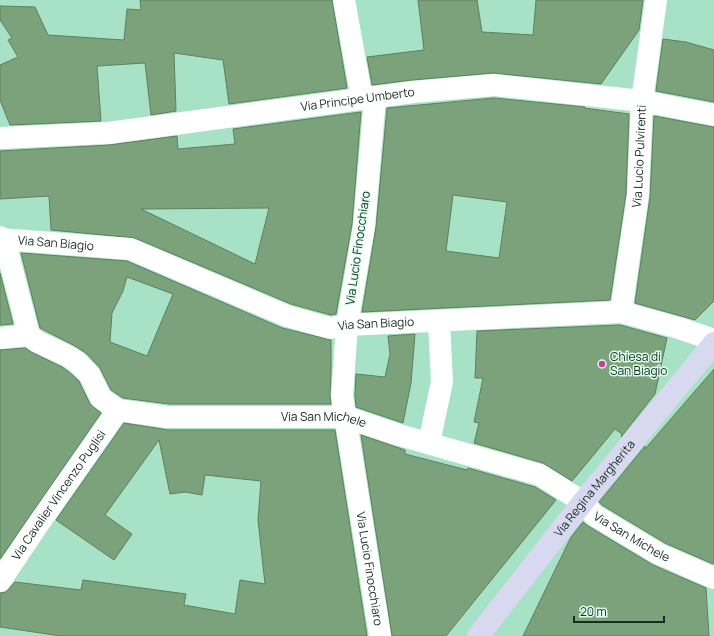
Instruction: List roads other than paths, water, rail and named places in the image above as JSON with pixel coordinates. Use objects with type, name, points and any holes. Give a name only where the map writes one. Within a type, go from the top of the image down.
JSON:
[{"type":"street","name":"Via Lucio Finocchiaro","points":[[344,0],[369,98],[364,226],[347,325],[342,396],[380,636]]},
{"type":"street","name":"Via Lucio Pulvirenti","points":[[621,312],[638,195],[642,101],[656,0]]},
{"type":"street","name":"Via Principe Umberto","points":[[0,138],[108,133],[369,98],[494,84],[642,101],[714,115]]},
{"type":"street","name":"Via San Biagio","points":[[0,238],[130,249],[287,316],[330,328],[347,325],[439,322],[621,312],[679,328],[714,340]]},
{"type":"street","points":[[0,238],[8,254],[29,335],[0,338]]},
{"type":"street","points":[[429,443],[442,382],[439,322]]},
{"type":"street","name":"Via San Michele","points":[[29,335],[36,341],[68,356],[77,362],[89,374],[101,398],[118,410],[168,417],[346,417],[399,435],[540,475],[583,502],[594,515],[659,554],[714,578]]},
{"type":"street","name":"Via Regina Margherita","points":[[478,636],[583,502],[714,343]]},
{"type":"street","name":"Via Cavalier Vincenzo Puglisi","points":[[0,580],[118,410]]},
{"type":"place","name":"Chiesa di San Biagio","points":[[602,364]]}]
